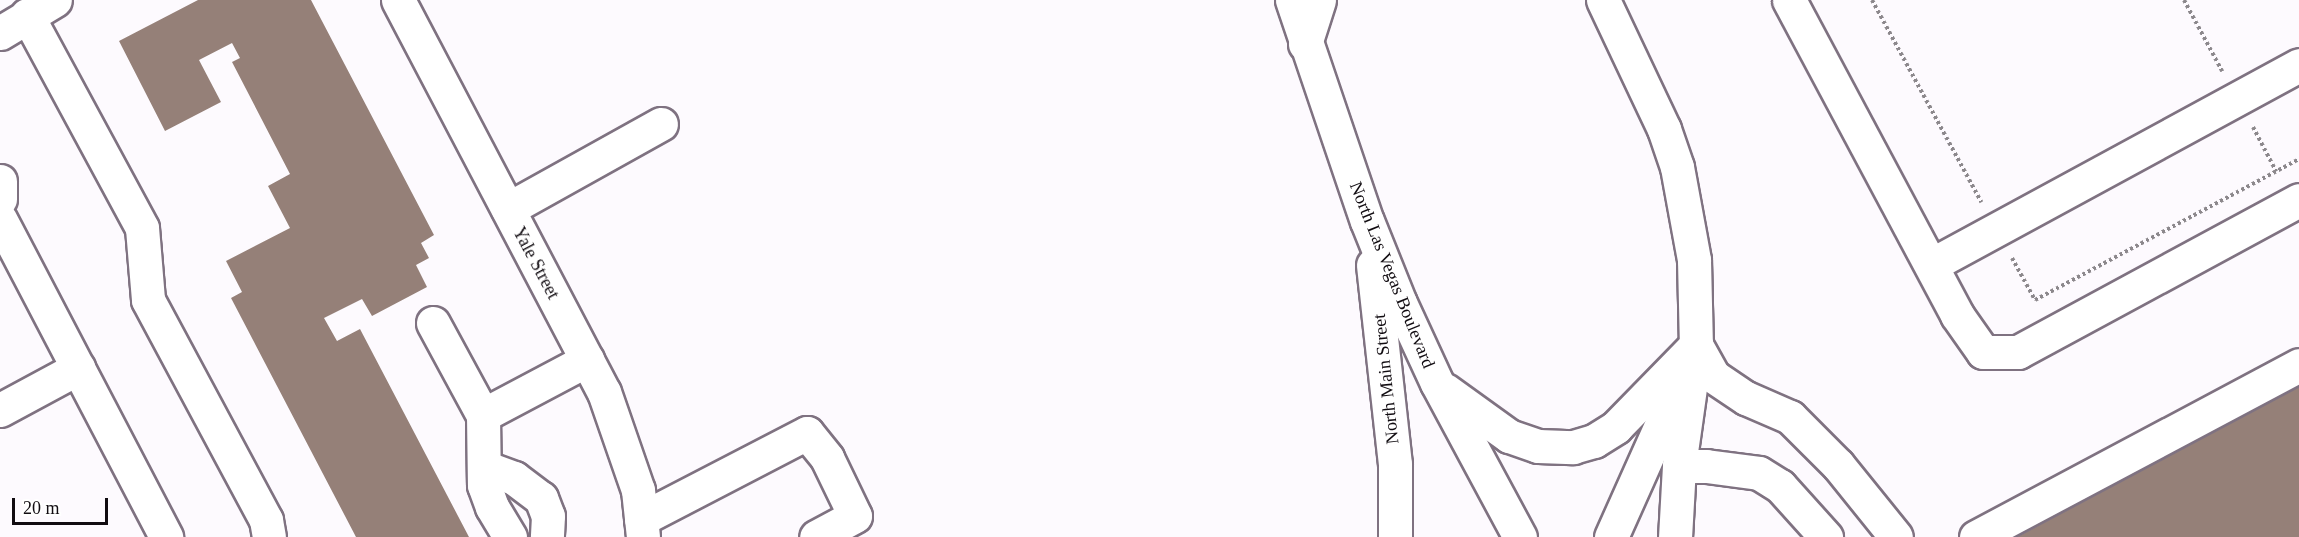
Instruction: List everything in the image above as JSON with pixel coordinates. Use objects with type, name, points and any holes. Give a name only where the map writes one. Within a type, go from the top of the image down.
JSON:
[{"type":"main road","name":"Yale Street","points":[[398,0],[604,392],[630,468],[642,528]]},
{"type":"main road","points":[[1286,0],[1305,44]]},
{"type":"main road","name":"North Las Vegas Boulevard","points":[[1292,0],[1305,44],[1367,221],[1437,383],[1520,537]]},
{"type":"main road","points":[[1305,44],[1319,0]]},
{"type":"main road","points":[[1789,0],[1930,265],[1983,352],[2018,352],[2299,200]]},
{"type":"main road","points":[[1599,3],[1664,129],[1677,167],[1694,260],[1696,345],[1679,466],[1675,537]]},
{"type":"main road","points":[[0,33],[41,7],[48,53],[142,228],[148,300],[266,520],[269,537]]},
{"type":"main road","points":[[1930,265],[2299,65]]},
{"type":"main road","points":[[508,209],[661,124]]},
{"type":"main road","points":[[0,181],[0,199]]},
{"type":"main road","points":[[0,219],[166,537]]},
{"type":"main road","name":"North Main Street","points":[[1367,221],[1394,453],[1395,537]]},
{"type":"main road","points":[[433,323],[483,416],[484,485],[492,507],[510,537]]},
{"type":"main road","points":[[1437,383],[1509,436],[1538,446],[1573,447],[1594,441],[1616,428],[1696,345]]},
{"type":"main road","points":[[1611,537],[1696,345]]},
{"type":"main road","points":[[1696,345],[1713,376],[1746,398],[1790,417],[1838,465],[1896,537]]},
{"type":"main road","points":[[483,416],[587,360]]},
{"type":"main road","points":[[1976,537],[2299,364]]},
{"type":"main road","points":[[0,410],[78,368]]},
{"type":"main road","points":[[642,528],[807,433],[827,459],[855,516],[816,537]]},
{"type":"main road","points":[[1679,466],[1706,466],[1759,473],[1780,486],[1826,537]]},
{"type":"main road","points":[[484,467],[514,478],[541,498],[548,516],[547,537]]},
{"type":"building","points":[[198,0],[311,0],[434,235],[421,243],[429,258],[416,265],[427,287],[372,316],[362,299],[324,318],[337,341],[360,329],[469,537],[356,537],[231,298],[242,292],[226,261],[290,228],[268,186],[290,174],[232,62],[240,58],[232,43],[199,60],[221,102],[165,131],[119,41]]},
{"type":"building","points":[[2299,386],[2299,537],[2017,537]]}]
